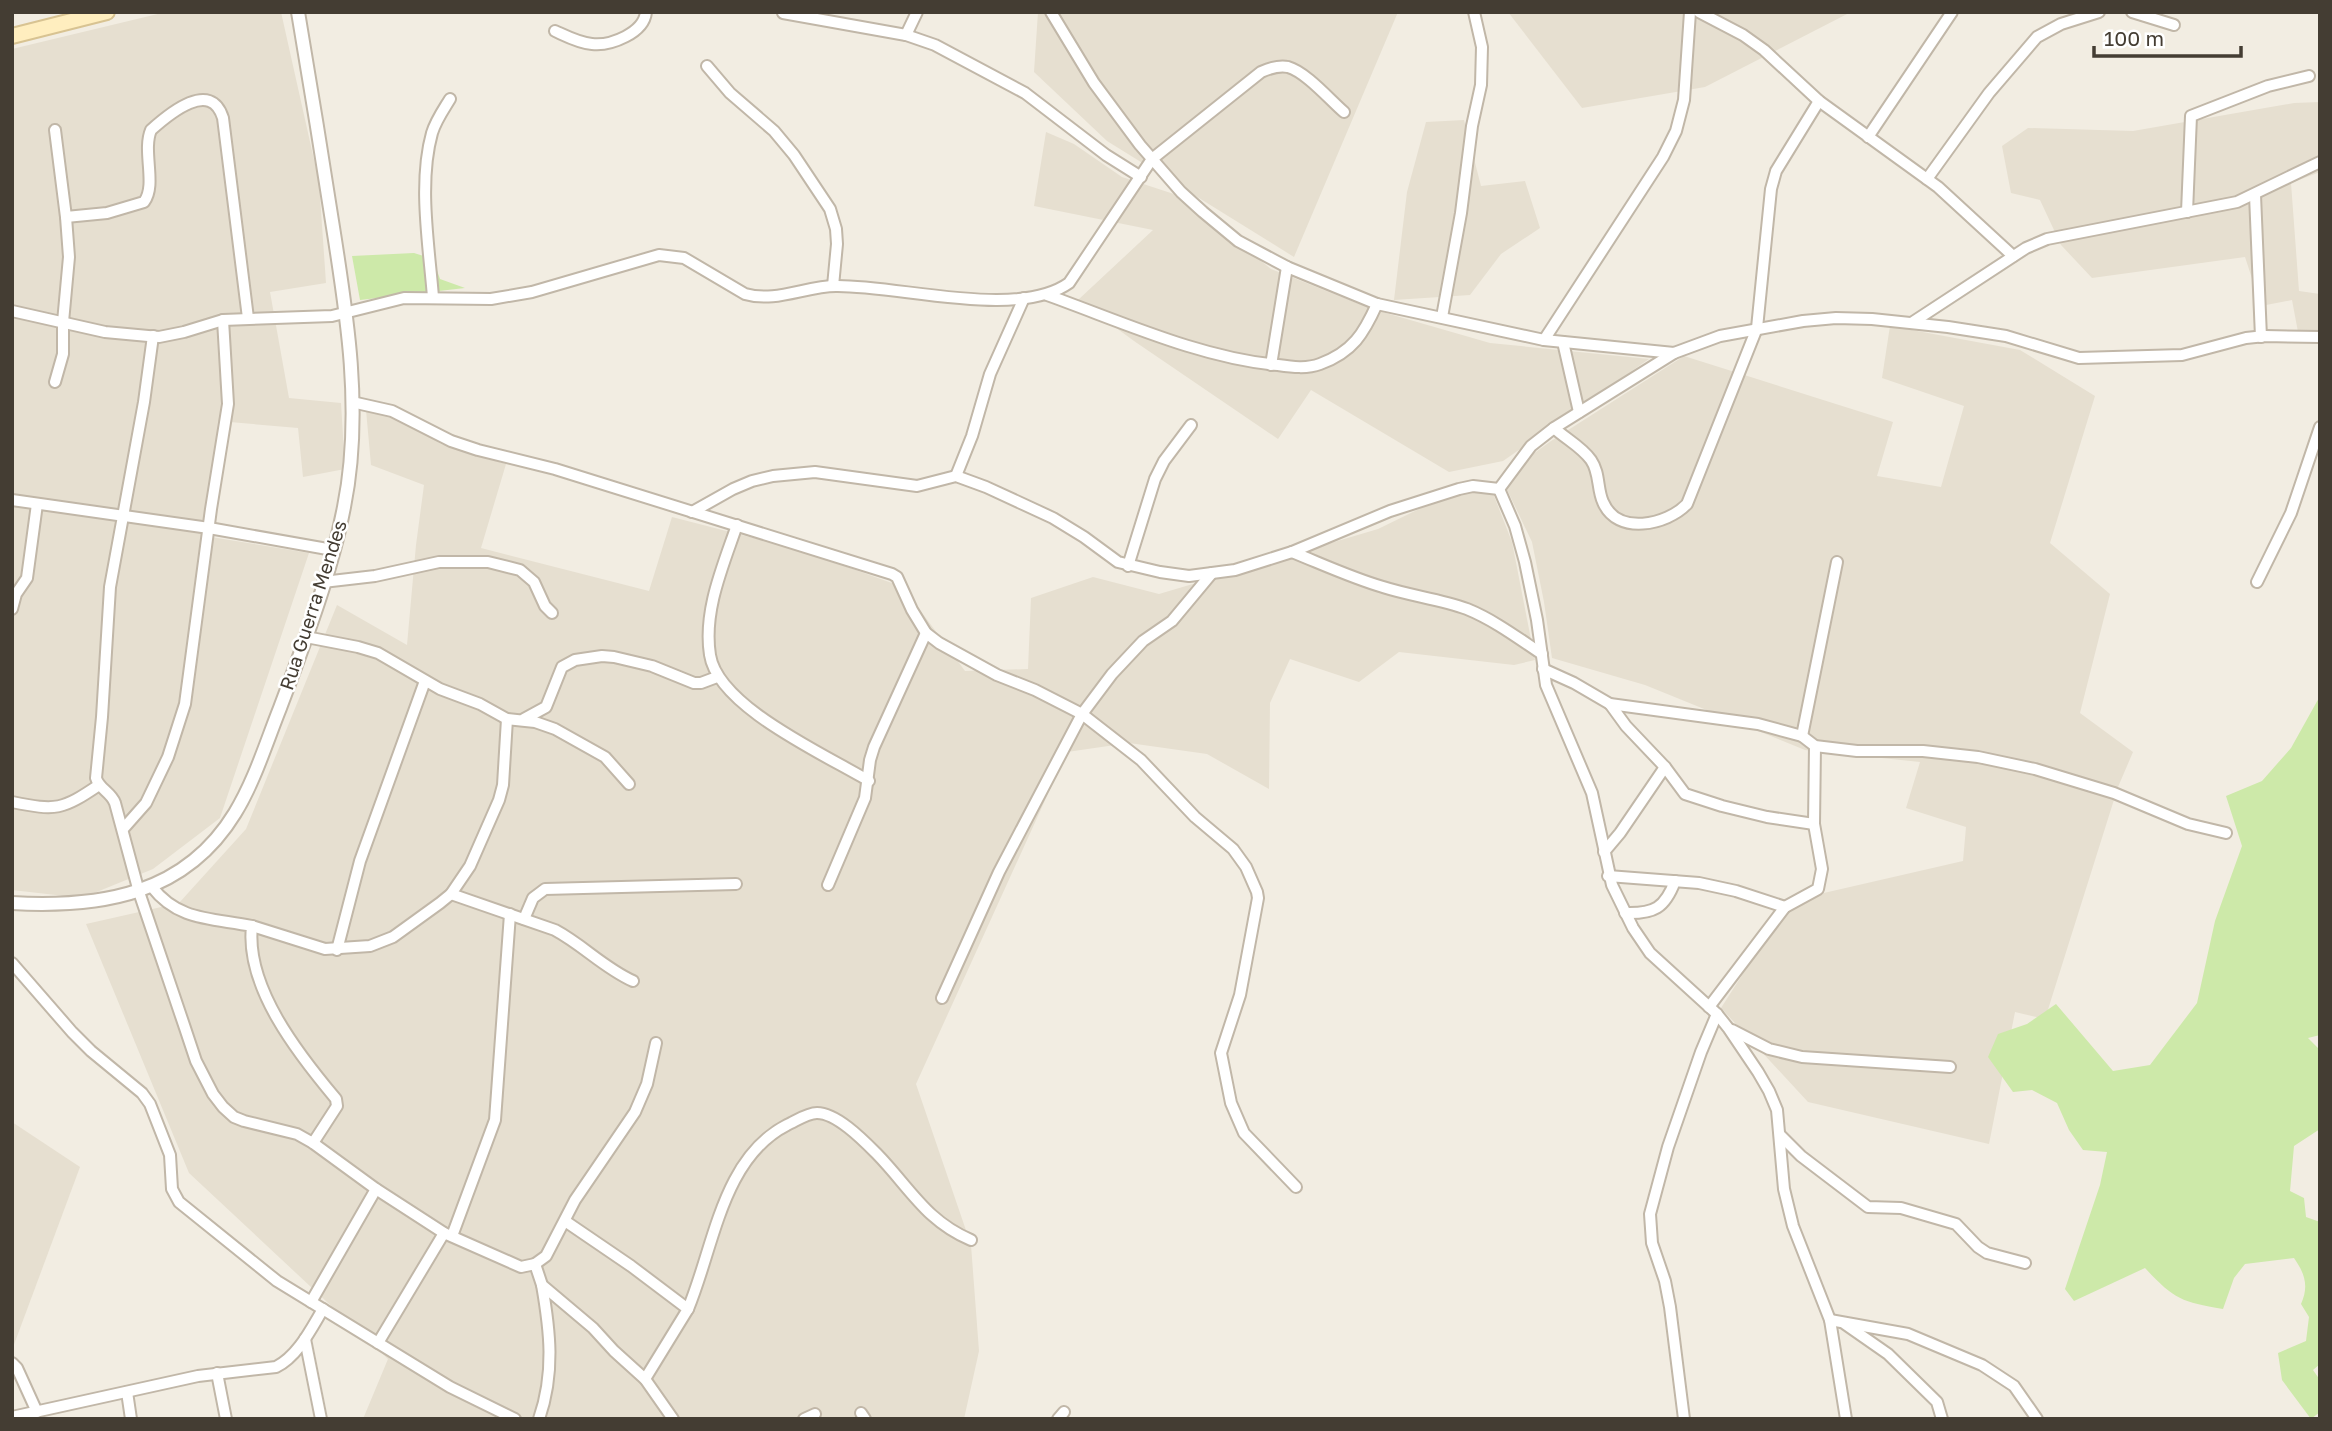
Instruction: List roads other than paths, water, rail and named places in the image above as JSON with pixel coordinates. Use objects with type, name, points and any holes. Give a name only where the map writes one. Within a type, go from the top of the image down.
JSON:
[{"type":"main road","points":[[12,37],[107,12]]},
{"type":"street","name":"Rua Guerra Mendes","points":[[12,903],[71,904],[139,892],[191,863],[224,829],[235,812],[258,763],[306,637],[344,507],[352,402],[346,313],[298,12]]},
{"type":"street","points":[[555,31],[580,42],[607,43],[632,33],[642,24],[646,12]]},
{"type":"street","points":[[906,35],[917,12]]},
{"type":"street","points":[[1051,12],[1094,83],[1152,159],[1181,192],[1238,241],[1287,267],[1377,304],[1544,340],[1674,353]]},
{"type":"street","points":[[1442,317],[1481,85],[1482,47],[1474,12]]},
{"type":"street","points":[[1544,340],[1663,157],[1676,131],[1684,100],[1690,12]]},
{"type":"street","points":[[1699,12],[1743,35],[1764,50],[1819,101],[1927,179],[2013,256]]},
{"type":"street","points":[[1868,137],[1952,12]]},
{"type":"street","points":[[1927,179],[1989,93],[2037,37],[2061,24],[2099,12]]},
{"type":"street","points":[[2132,12],[2174,25]]},
{"type":"street","points":[[783,13],[906,35],[934,45],[1018,89],[1106,155],[1141,177]]},
{"type":"street","points":[[707,66],[730,93],[774,131],[794,155],[830,209],[837,244],[833,286]]},
{"type":"street","points":[[12,312],[105,331],[153,336],[174,335],[223,320],[306,318],[346,313],[404,298],[491,299],[532,292],[660,255],[684,258],[745,295],[754,297],[833,286],[886,288],[959,299],[1047,295],[1060,290],[1079,271],[1152,159],[1261,72],[1272,67],[1285,66],[1297,71],[1344,112]]},
{"type":"street","points":[[2187,212],[2191,116],[2267,86],[2309,76]]},
{"type":"street","points":[[66,217],[107,213],[144,202],[149,189],[147,148],[151,130],[191,103],[202,99],[213,101],[223,118],[248,318]]},
{"type":"street","points":[[433,297],[426,166],[432,132],[450,99]]},
{"type":"street","points":[[1554,428],[1592,461],[1602,501],[1616,519],[1631,523],[1652,522],[1678,513],[1687,504],[1757,328],[1770,189],[1776,171],[1819,101]]},
{"type":"street","points":[[55,130],[69,257],[63,354],[55,382]]},
{"type":"street","points":[[1913,322],[2013,256],[2047,239],[2237,202],[2320,162]]},
{"type":"street","points":[[2255,195],[2261,337]]},
{"type":"street","points":[[1271,365],[1287,267]]},
{"type":"street","points":[[1047,295],[1215,355],[1271,365],[1320,365],[1340,354],[1357,341],[1377,304]]},
{"type":"street","points":[[956,476],[972,436],[990,374],[1024,298]]},
{"type":"street","points":[[1499,489],[1531,446],[1578,412],[1674,353],[1720,336],[1757,328],[1836,318],[1913,322],[2006,336],[2079,358],[2182,355],[2246,338],[2320,337]]},
{"type":"street","points":[[123,829],[146,803],[177,734],[185,705],[228,404],[223,320]]},
{"type":"street","points":[[153,336],[144,402],[110,587],[96,775],[99,785],[113,797],[139,892],[196,1061],[213,1094],[234,1116],[297,1134],[448,1235],[521,1267],[535,1265],[545,1256],[581,1190],[641,1100],[656,1043]]},
{"type":"street","points":[[1563,342],[1578,412]]},
{"type":"street","points":[[352,402],[392,411],[452,441],[478,450],[555,469],[892,574],[897,577],[926,633],[939,643],[997,675],[1035,690],[1082,714],[1141,760],[1195,817],[1233,849],[1252,879],[1258,898],[1240,995],[1222,1053],[1224,1069],[1231,1103],[1244,1133],[1296,1187]]},
{"type":"street","points":[[1128,566],[1155,479],[1164,461],[1191,425]]},
{"type":"street","points":[[2257,582],[2291,513],[2320,427]]},
{"type":"street","points":[[692,512],[733,489],[773,476],[815,472],[917,486],[956,476],[1053,518],[1108,556],[1128,566],[1189,576],[1235,569],[1292,552],[1412,503],[1473,486],[1499,489]]},
{"type":"street","points":[[1499,489],[1520,544],[1546,685],[1592,793],[1608,876],[1625,913],[1650,953],[1713,1010],[1729,1029],[1769,1091],[1777,1110],[1784,1189],[1793,1226],[1830,1320],[1846,1419]]},
{"type":"street","points":[[12,500],[209,528],[333,550]]},
{"type":"street","points":[[12,610],[16,594],[27,578],[37,504]]},
{"type":"street","points":[[737,525],[718,580],[709,627],[710,654],[717,677],[738,699],[767,722],[869,780]]},
{"type":"street","points":[[1292,552],[1368,582],[1470,610],[1502,627],[1542,654]]},
{"type":"street","points":[[323,582],[375,576],[439,562],[488,562],[520,570],[534,582],[545,606],[552,613]]},
{"type":"street","points":[[1802,736],[1837,562]]},
{"type":"street","points":[[942,998],[999,872],[1082,714],[1112,674],[1143,641],[1172,621],[1212,573]]},
{"type":"street","points":[[828,885],[865,798],[874,747],[926,633]]},
{"type":"street","points":[[306,637],[378,653],[440,689],[480,704],[507,719],[541,723],[595,751],[613,765],[629,784]]},
{"type":"street","points":[[522,720],[546,707],[562,667],[575,660],[614,657],[652,666],[694,683],[717,677]]},
{"type":"street","points":[[1543,669],[1610,704],[1758,724],[1802,736],[1815,746],[1857,751],[1910,750],[1978,757],[2035,769],[2114,793],[2189,824],[2226,833]]},
{"type":"street","points":[[337,950],[360,860],[425,681]]},
{"type":"street","points":[[1610,704],[1685,794],[1767,817],[1814,824]]},
{"type":"street","points":[[152,887],[166,904],[189,915],[252,926],[325,950],[382,943],[451,894],[470,866],[503,785],[507,719]]},
{"type":"street","points":[[1684,1419],[1670,1307],[1665,1281],[1652,1243],[1650,1214],[1658,1178],[1713,1010],[1785,907],[1818,889],[1822,869],[1814,824],[1815,746]]},
{"type":"street","points":[[1604,852],[1665,767]]},
{"type":"street","points":[[12,802],[35,807],[62,807],[99,785]]},
{"type":"street","points":[[1608,876],[1699,883],[1736,891],[1785,907]]},
{"type":"street","points":[[1625,913],[1640,914],[1661,905],[1669,897],[1675,881]]},
{"type":"street","points":[[524,919],[533,898],[545,889],[736,884]]},
{"type":"street","points":[[451,894],[569,938],[605,966],[634,981]]},
{"type":"street","points":[[378,1343],[448,1235],[493,1129],[498,1105],[510,914]]},
{"type":"street","points":[[252,926],[253,955],[273,1010],[301,1056],[337,1102],[326,1125],[313,1143]]},
{"type":"street","points":[[12,963],[72,1032],[142,1093],[150,1104],[170,1155],[173,1189],[179,1202],[277,1281],[450,1387],[515,1419]]},
{"type":"street","points":[[1729,1029],[1769,1049],[1802,1057],[1950,1067]]},
{"type":"street","points":[[645,1379],[688,1308],[727,1199],[749,1158],[770,1135],[811,1114],[829,1116],[845,1125],[880,1158],[933,1217],[950,1231],[971,1240]]},
{"type":"street","points":[[1780,1135],[1801,1156],[1868,1207],[1900,1208],[1956,1224],[1987,1253],[2025,1263]]},
{"type":"street","points":[[311,1302],[376,1189]]},
{"type":"street","points":[[565,1221],[688,1308]]},
{"type":"street","points":[[535,1265],[542,1285],[548,1323],[550,1379],[539,1419]]},
{"type":"street","points":[[542,1285],[593,1328],[645,1379],[673,1419]]},
{"type":"street","points":[[12,1417],[217,1373],[276,1367],[305,1339],[323,1309]]},
{"type":"street","points":[[1830,1320],[1908,1334],[1982,1365],[2014,1386],[2037,1419]]},
{"type":"street","points":[[1843,1322],[1888,1354],[1937,1402],[1942,1419]]},
{"type":"street","points":[[305,1339],[321,1419]]},
{"type":"street","points":[[12,1363],[17,1368],[37,1412]]},
{"type":"street","points":[[217,1373],[226,1419]]},
{"type":"street","points":[[127,1392],[131,1419]]}]
